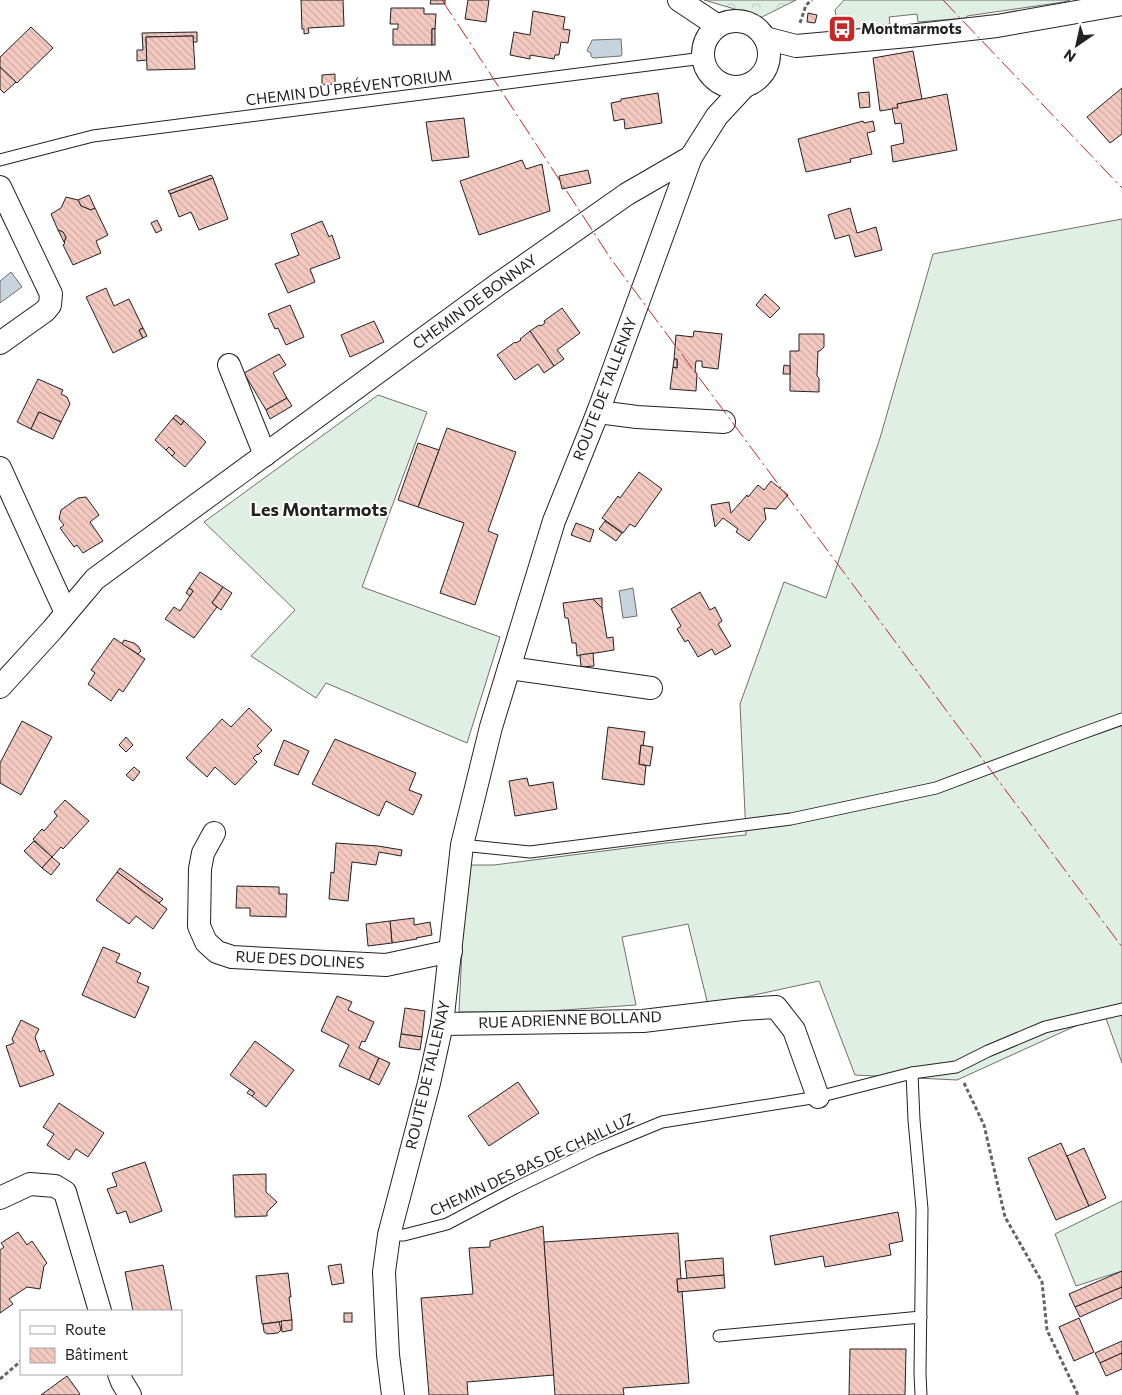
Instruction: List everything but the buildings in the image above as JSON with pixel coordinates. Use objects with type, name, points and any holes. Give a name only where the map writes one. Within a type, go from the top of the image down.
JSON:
[{"type":"street","points":[[679,0],[718,26]]},
{"type":"street","points":[[767,49],[998,26],[1122,4]]},
{"type":"street","points":[[739,21],[749,24],[758,30],[767,49],[766,68],[761,77],[744,87],[735,88],[718,82],[706,68],[703,58],[706,40],[711,32],[718,26],[728,22],[739,21]]},
{"type":"street","points":[[717,116],[718,82]]},
{"type":"street","name":"ROUTE DE TALLENAY","points":[[393,1395],[388,1355],[384,1272],[389,1235],[429,1082],[442,1024],[462,845],[491,727],[554,521],[598,412],[691,157],[717,116],[744,87]]},
{"type":"street","name":"CHEMIN DE BONNAY","points":[[0,687],[95,578],[497,286],[619,200],[691,157]]},
{"type":"street","points":[[0,187],[51,294],[50,305],[45,311],[0,343]]},
{"type":"street","points":[[229,365],[265,454]]},
{"type":"street","points":[[598,412],[637,417],[724,422]]},
{"type":"street","points":[[0,468],[66,613]]},
{"type":"street","points":[[509,668],[651,688]]},
{"type":"street","name":"RUE DES DOLINES","points":[[214,833],[203,853],[200,869],[199,926],[206,942],[217,952],[232,958],[386,965],[451,951]]},
{"type":"street","name":"RUE ADRIENNE BOLLAND","points":[[442,1024],[643,1021],[742,1009],[776,1007],[794,1030],[818,1097]]},
{"type":"street","points":[[0,1198],[30,1184],[55,1186],[65,1192],[100,1310]]},
{"type":"street","points":[[119,1375],[130,1395]]},
{"type":"lane","name":"CHEMIN DU PRÉVENTORIUM","points":[[0,160],[93,136],[703,58]]},
{"type":"lane","points":[[462,845],[530,852],[791,820],[936,788],[1122,719]]},
{"type":"lane","name":"CHEMIN DES BAS DE CHAILLUZ","points":[[389,1235],[404,1235],[447,1224],[515,1188],[594,1150],[662,1122],[818,1097],[912,1073],[956,1067],[1044,1027],[1122,1009]]},
{"type":"lane","points":[[912,1073],[922,1209],[921,1395]]},
{"type":"lane","points":[[718,1336],[921,1317]]},
{"type":"path","points":[[956,1067],[984,1125],[1006,1216],[1042,1282],[1047,1330],[1078,1395]]},
{"type":"path","points":[[0,1379],[20,1362]]},
{"type":"green space","points":[[704,0],[796,0],[762,17]]},
{"type":"green space","points":[[844,0],[1070,0],[967,16],[966,18],[918,22],[917,14],[889,17],[890,24],[839,32],[835,10]]},
{"type":"green space","points":[[1122,219],[1122,1063],[1104,1013],[957,1080],[855,1075],[819,981],[708,1005],[688,924],[622,937],[636,1005],[535,1012],[459,1012],[466,865],[494,865],[666,843],[746,835],[740,704],[784,582],[826,598],[880,438],[933,254]]},
{"type":"green space","points":[[378,395],[427,412],[362,587],[500,637],[467,743],[326,683],[316,698],[251,656],[295,610],[204,522]]},
{"type":"green space","points":[[1122,1201],[1122,1271],[1076,1286],[1055,1234]]},
{"type":"shaded area","points":[[621,39],[621,56],[593,58],[591,53],[587,51],[592,40]]},
{"type":"shaded area","points":[[11,272],[22,287],[0,303],[0,281]]},
{"type":"shaded area","points":[[633,588],[637,616],[623,618],[619,591]]},
{"type":"power","points":[[442,0],[611,259],[1122,947]]},
{"type":"power","points":[[943,0],[1122,188]]},
{"type":"place","name":"Montmarmots","points":[[842,29]]},
{"type":"district","name":"Les Montarmots","points":[[319,510]]}]
